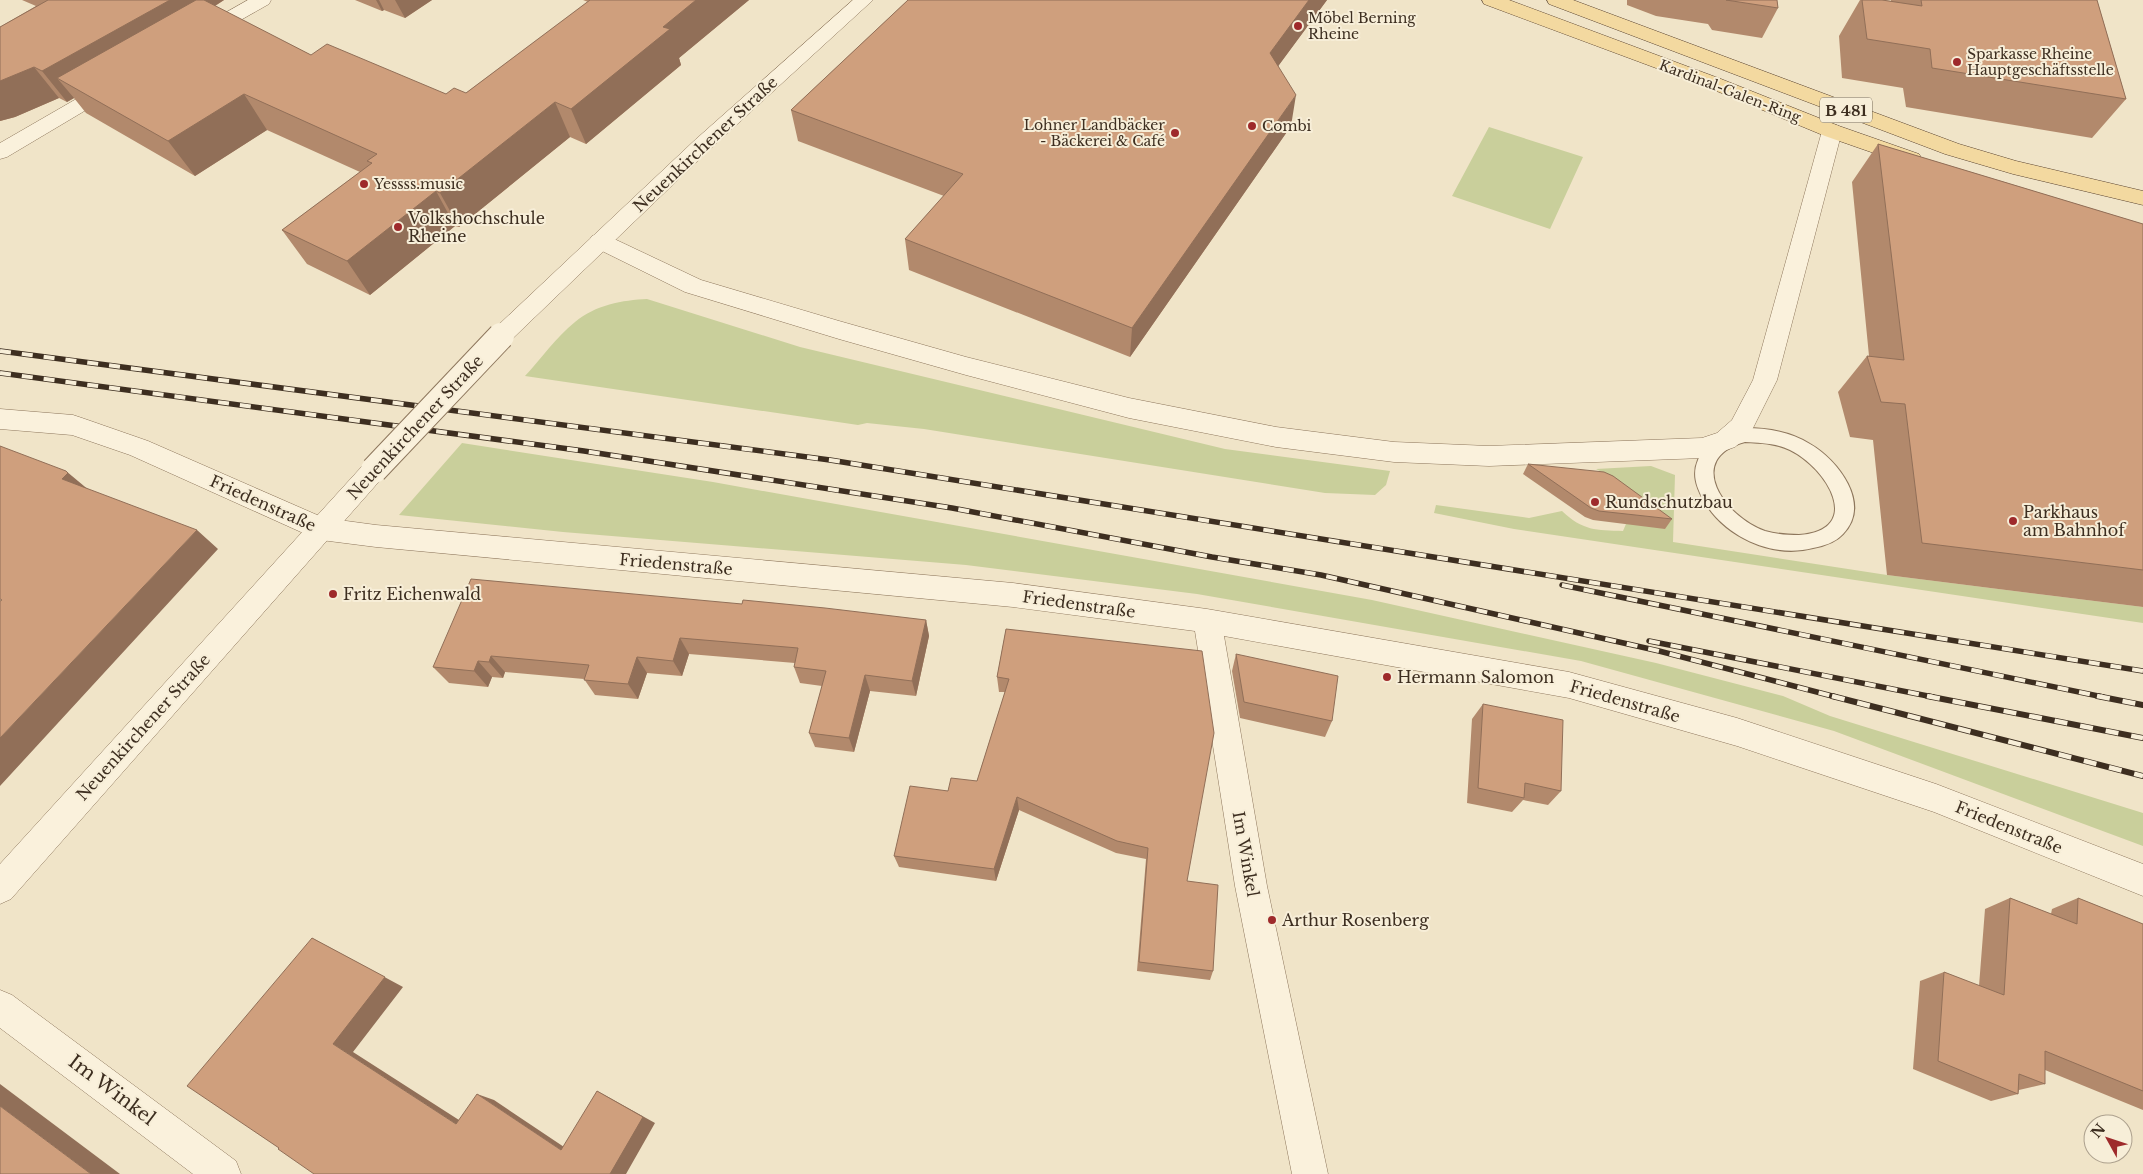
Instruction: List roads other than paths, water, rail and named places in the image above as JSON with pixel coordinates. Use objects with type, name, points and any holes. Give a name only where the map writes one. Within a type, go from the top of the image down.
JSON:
[{"type":"main road","name":"Kardinal-Galen-Ring","points":[[1491,0],[1714,83],[1832,131],[1929,165]]},
{"type":"main road","name":"Kardinal-Galen-Ring","points":[[1556,0],[1952,149],[2014,167],[2143,198]]},
{"type":"street","points":[[186,44],[262,0]]},
{"type":"street","name":"Neuenkirchener Straße","points":[[0,888],[374,470],[501,336],[702,146],[864,0]]},
{"type":"street","points":[[0,152],[127,78]]},
{"type":"street","points":[[600,241],[693,286],[839,330],[966,366],[1129,408],[1276,437],[1394,452],[1489,456],[1703,448],[1726,440],[1741,427],[1765,380],[1832,131]]},
{"type":"street","name":"Friedenstraße","points":[[0,419],[73,425],[129,444],[321,529],[386,537],[1013,595],[1207,621],[1569,684],[1737,732],[1936,798],[2143,880]]},
{"type":"street","name":"Im Winkel","points":[[1207,621],[1251,886],[1310,1174]]},
{"type":"street","name":"Im Winkel","points":[[0,1007],[223,1174]]},
{"type":"lane","points":[[1745,435],[1766,435],[1789,442],[1803,449],[1828,467],[1840,484],[1846,502],[1844,519],[1834,532],[1817,541],[1795,544],[1770,540],[1747,531],[1727,517],[1712,500],[1704,481],[1704,464],[1712,450],[1726,440],[1745,435]]},
{"type":"railway","points":[[0,351],[830,460],[2143,671]]},
{"type":"railway","points":[[0,373],[584,451],[952,508],[1212,557],[1321,575],[1659,651],[1836,697]]},
{"type":"railway","points":[[1562,585],[2103,697]]},
{"type":"railway","points":[[1649,641],[1933,697]]},
{"type":"railway","points":[[1832,696],[2143,776]]},
{"type":"railway","points":[[1927,696],[2143,738]]},
{"type":"railway","points":[[2097,696],[2143,705]]},
{"type":"place","name":"Möbel Berning Rheine","points":[[1298,26]]},
{"type":"place","name":"Sparkasse Rheine Hauptgeschäftsstelle","points":[[1957,62]]},
{"type":"place","name":"Combi","points":[[1252,126]]},
{"type":"place","name":"Lohner Landbäcker - Bäckerei & Café","points":[[1175,133]]},
{"type":"place","name":"Yessss.music","points":[[364,184]]},
{"type":"place","name":"Volkshochschule Rheine","points":[[398,227]]},
{"type":"place","name":"Rundschutzbau","points":[[1595,502]]},
{"type":"place","name":"Parkhaus am Bahnhof","points":[[2013,521]]},
{"type":"place","name":"Fritz Eichenwald","points":[[333,594]]},
{"type":"place","name":"Hermann Salomon","points":[[1387,677]]},
{"type":"place","name":"Arthur Rosenberg","points":[[1272,920]]}]
